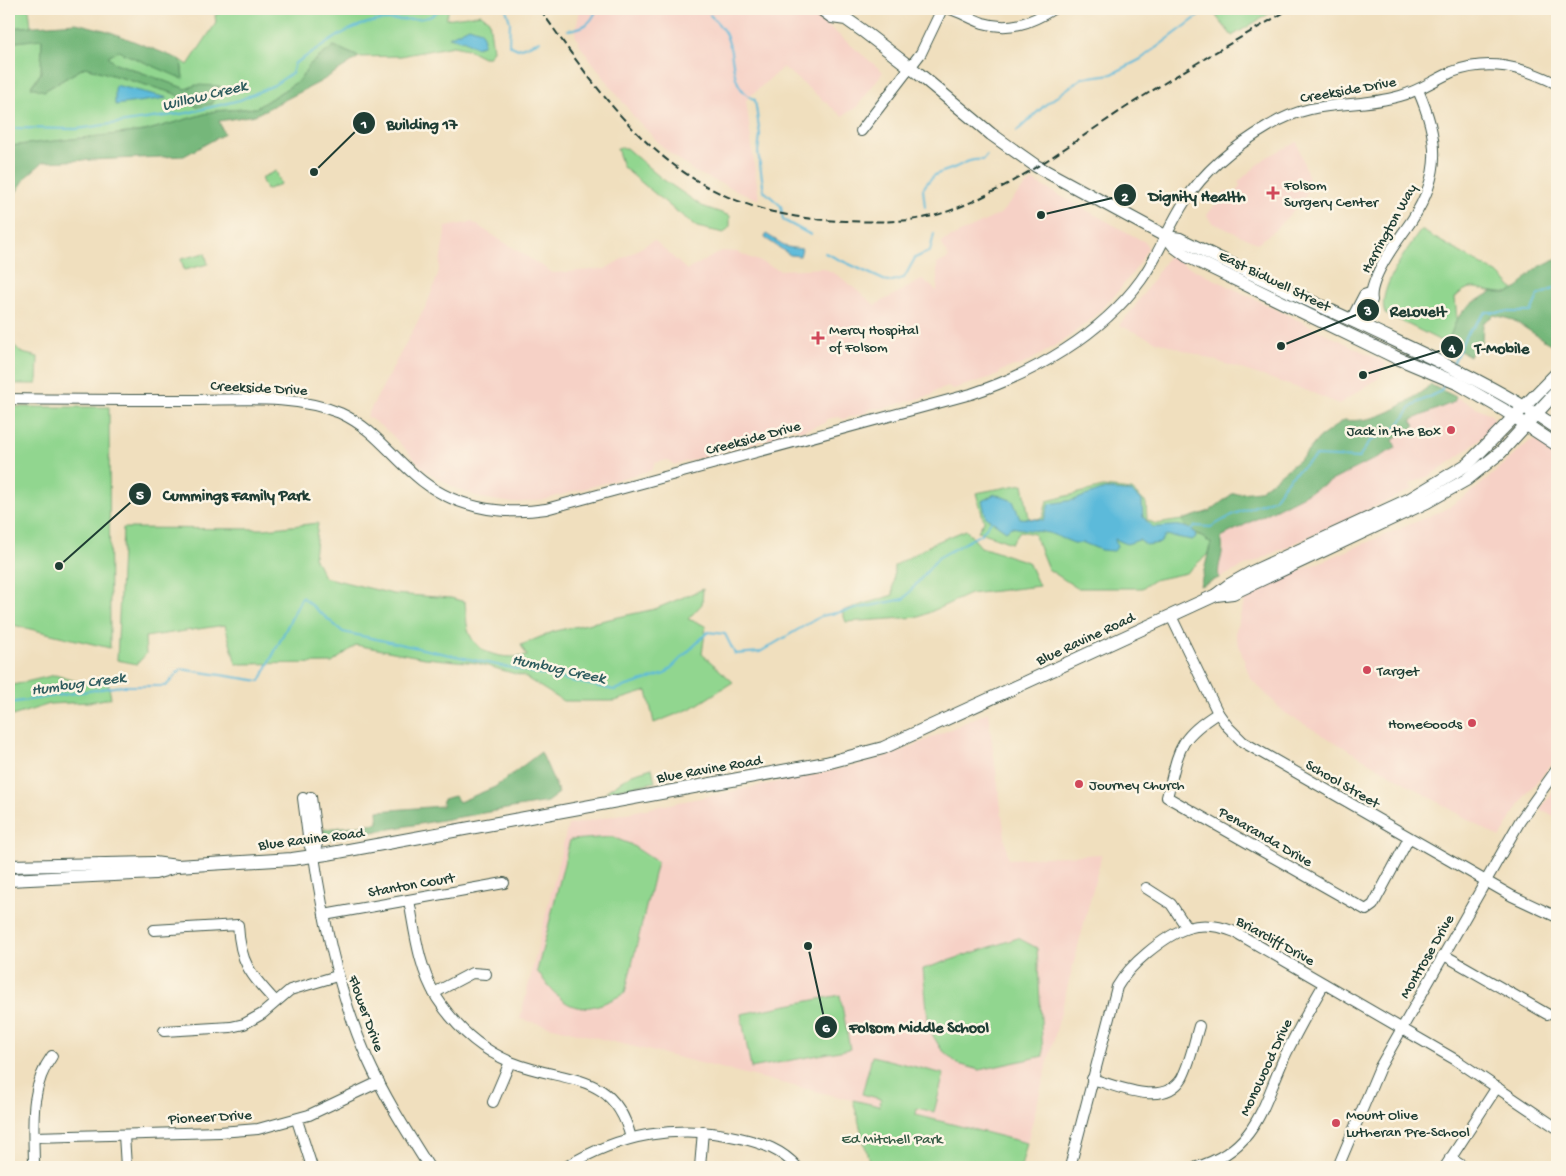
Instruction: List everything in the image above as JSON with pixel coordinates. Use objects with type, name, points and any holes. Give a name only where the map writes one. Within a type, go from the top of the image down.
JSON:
[{"type":"main road","name":"East Bidwell Street","points":[[821,9],[832,17],[843,14],[1017,154],[1096,200],[1168,237],[1180,239],[1440,361],[1515,417],[1557,445]]},
{"type":"main road","name":"East Bidwell Street","points":[[1168,237],[1174,247],[1187,256],[1429,371],[1463,379],[1524,406],[1557,428]]},
{"type":"main road","points":[[1278,300],[1297,301],[1343,323],[1356,322]]},
{"type":"main road","points":[[1350,335],[1357,332],[1406,354],[1440,361]]},
{"type":"main road","name":"Blue Ravine Road","points":[[1216,596],[1229,584],[1337,534],[1426,489],[1468,464],[1557,372]]},
{"type":"main road","name":"Blue Ravine Road","points":[[9,866],[154,863],[177,866],[314,856],[857,756],[904,740],[1171,616],[1216,596],[1233,593],[1447,492],[1484,467],[1501,452],[1557,391]]},
{"type":"main road","points":[[1401,515],[1406,508],[1420,500],[1426,493],[1426,489]]},
{"type":"main road","points":[[1250,585],[1250,579],[1277,566],[1285,557]]},
{"type":"main road","name":"Blue Ravine Road","points":[[9,880],[155,873],[177,866]]},
{"type":"street","points":[[860,131],[928,42],[942,9]]},
{"type":"street","points":[[950,9],[983,23],[1003,26],[1032,21],[1053,9]]},
{"type":"street","name":"Creekside Drive","points":[[9,399],[263,400],[307,403],[326,408],[356,422],[382,441],[414,475],[445,495],[481,508],[508,512],[535,511],[962,396],[1017,377],[1064,350],[1118,308],[1141,280],[1168,237],[1185,201],[1205,176],[1270,125],[1310,108],[1337,103],[1386,100],[1418,90],[1451,73],[1485,65],[1502,65],[1524,69],[1557,84]]},
{"type":"street","name":"Harrington Way","points":[[1356,322],[1372,300],[1370,293],[1384,260],[1424,199],[1433,172],[1433,132],[1418,90]]},
{"type":"street","name":"School Street","points":[[1171,616],[1218,713],[1235,735],[1252,748],[1409,838],[1527,904],[1557,917]]},
{"type":"street","name":"Penaranda Drive","points":[[1218,713],[1192,731],[1182,744],[1167,797],[1367,910],[1373,905],[1409,838]]},
{"type":"street","name":"Montrose Drive","points":[[1338,1167],[1366,1095],[1402,1028],[1527,810],[1557,769]]},
{"type":"street","name":"Flower Drive","points":[[307,798],[309,844],[314,856],[337,976],[356,1032],[378,1082],[429,1167]]},
{"type":"street","name":"Stanton Court","points":[[324,915],[504,883]]},
{"type":"street","points":[[1146,888],[1171,904],[1187,928]]},
{"type":"street","points":[[409,900],[422,964],[434,993],[447,1012],[469,1036],[510,1062],[582,1082],[601,1090],[620,1108],[631,1138]]},
{"type":"street","points":[[154,930],[238,925],[239,946],[245,965],[275,1001]]},
{"type":"street","name":"Briarcliff Drive","points":[[1072,1167],[1113,997],[1122,978],[1132,965],[1166,937],[1187,928],[1207,925],[1235,932],[1402,1028],[1456,1060],[1557,1128]]},
{"type":"street","points":[[1444,955],[1547,1014]]},
{"type":"street","points":[[434,993],[472,973],[486,974]]},
{"type":"street","points":[[164,1031],[238,1026],[256,1018],[275,1001],[296,987],[337,976]]},
{"type":"street","name":"Monowood Drive","points":[[1197,1167],[1227,1154],[1254,1128],[1264,1110],[1293,1040],[1324,984]]},
{"type":"street","points":[[1092,1079],[1152,1094],[1166,1092],[1174,1087],[1183,1075],[1199,1026]]},
{"type":"street","points":[[34,1167],[36,1089],[41,1073],[52,1056]]},
{"type":"street","points":[[493,1102],[510,1062]]},
{"type":"street","name":"Pioneer Drive","points":[[34,1137],[234,1132],[258,1129],[297,1120],[331,1106],[378,1082]]},
{"type":"street","points":[[1464,1167],[1448,1162],[1497,1087]]},
{"type":"street","points":[[297,1120],[312,1167]]},
{"type":"street","points":[[566,1167],[602,1148],[631,1138],[672,1131],[703,1131],[726,1134],[768,1146],[784,1155],[797,1167]]},
{"type":"street","points":[[700,1167],[703,1131]]},
{"type":"street","points":[[124,1135],[126,1167]]},
{"type":"shaded area","points":[[580,9],[808,9],[883,72],[857,107],[842,116],[783,67],[746,100],[759,200],[695,172],[667,151],[634,117],[581,47],[575,34]]},
{"type":"shaded area","name":"Folsom Surgery Center","points":[[1297,142],[1311,185],[1304,199],[1274,231],[1257,243],[1211,222],[1207,215],[1225,192],[1237,194],[1240,185],[1238,182],[1267,157]]},
{"type":"shaded area","points":[[1033,181],[1145,242],[1148,248],[1137,267],[1117,293],[1091,319],[1070,336],[1040,355],[1020,366],[1014,366],[1001,371],[999,375],[953,389],[948,387],[935,391],[932,395],[885,408],[869,409],[866,413],[843,419],[839,417],[827,419],[826,423],[800,431],[794,427],[783,429],[781,436],[674,465],[667,460],[655,463],[652,470],[543,500],[513,503],[481,498],[457,489],[426,471],[390,433],[367,416],[427,304],[438,275],[446,227],[472,222],[553,273],[605,269],[654,240],[687,270],[722,251],[737,252],[780,270],[824,268],[839,276],[875,305],[923,279],[937,291],[937,264],[949,258],[941,242],[1000,214],[1025,186]]},
{"type":"shaded area","points":[[1170,254],[1175,255],[1183,264],[1386,363],[1379,378],[1339,404],[1308,391],[1153,340],[1119,325],[1133,309]]},
{"type":"shaded area","points":[[1456,397],[1490,414],[1494,418],[1494,425],[1489,431],[1458,457],[1429,476],[1410,484],[1413,489],[1219,578],[1218,570],[1224,548],[1221,537],[1395,448],[1393,440],[1411,420],[1454,402]]},
{"type":"shaded area","points":[[1536,440],[1557,454],[1557,758],[1524,797],[1500,838],[1285,713],[1250,678],[1235,633],[1247,593],[1446,509],[1478,487],[1530,441]]},
{"type":"shaded area","points":[[988,712],[1008,859],[1102,854],[1027,1143],[520,1019],[568,825],[859,765],[902,751]]},
{"type":"shaded area","points":[[1557,786],[1557,819],[1540,809]]},
{"type":"green space","points":[[9,9],[29,9],[31,26],[9,28]]},
{"type":"green space","points":[[231,9],[449,9],[446,19],[481,14],[489,20],[493,50],[489,57],[483,57],[467,49],[453,46],[401,56],[359,57],[334,46],[309,65],[300,80],[256,108],[215,111],[145,131],[9,146],[9,33],[16,42],[42,38],[41,73],[31,86],[44,91],[85,67],[173,93],[197,107],[196,85],[186,89],[113,62],[108,56],[118,51],[183,78],[181,60],[188,65],[216,23],[215,15]]},
{"type":"green space","points":[[1233,9],[1277,9],[1232,36],[1216,16]]},
{"type":"green space","points":[[76,23],[108,31],[181,60],[183,79],[118,51],[108,56],[113,62],[186,89],[196,85],[220,86],[212,104],[197,107],[173,93],[85,67],[44,91],[31,87],[41,73],[42,39],[16,42],[9,33],[9,28]]},
{"type":"green space","points":[[334,46],[359,57],[320,82],[255,115],[219,121],[224,134],[184,156],[43,162],[27,176],[9,203],[9,146],[145,131],[215,111],[256,108],[300,80],[309,65]]},
{"type":"green space","points":[[617,148],[626,148],[661,178],[702,206],[730,216],[730,226],[724,233],[697,227],[623,167]]},
{"type":"green space","points":[[276,171],[281,184],[266,190],[261,178]]},
{"type":"green space","points":[[1421,230],[1500,275],[1515,291],[1496,293],[1473,288],[1461,292],[1455,298],[1457,319],[1447,344],[1385,313],[1383,304],[1389,282],[1402,258]]},
{"type":"green space","points":[[9,236],[11,342],[22,353],[38,357],[37,384],[9,384]]},
{"type":"green space","points":[[205,253],[208,264],[184,270],[181,259]]},
{"type":"green space","points":[[1557,258],[1556,348],[1513,320],[1494,315],[1483,323],[1482,342],[1469,356],[1447,344],[1455,324],[1467,307],[1493,292],[1508,293],[1514,291],[1536,269]]},
{"type":"green space","points":[[1431,385],[1456,397],[1454,402],[1411,420],[1415,426],[1393,440],[1396,448],[1221,537],[1222,554],[1218,573],[1219,578],[1200,586],[1211,543],[1186,527],[1182,520],[1210,511],[1232,494],[1259,491],[1303,457],[1319,438],[1344,420],[1368,419],[1380,416],[1411,399]]},
{"type":"green space","points":[[9,407],[109,407],[110,648],[9,624]]},
{"type":"green space","points":[[1023,484],[1029,518],[1037,519],[1043,517],[1047,501],[1103,487],[1132,490],[1146,503],[1147,520],[1156,524],[1182,520],[1186,527],[1211,543],[1207,555],[1186,573],[1154,580],[1142,588],[1077,588],[1048,569],[1034,534],[1020,531],[1011,543],[978,531],[984,521],[976,493]]},
{"type":"green space","points":[[318,523],[314,557],[324,577],[393,594],[451,598],[465,602],[466,620],[472,639],[484,650],[500,656],[527,656],[521,645],[555,631],[655,609],[703,589],[702,604],[688,619],[706,626],[702,654],[733,682],[692,708],[654,723],[647,691],[615,701],[563,701],[523,676],[477,663],[425,658],[356,645],[332,663],[236,664],[225,625],[145,637],[146,654],[137,664],[117,660],[123,528],[265,529]]},
{"type":"green space","points":[[966,530],[981,547],[1028,562],[1039,586],[970,594],[919,617],[846,622],[842,611],[893,595],[894,566],[934,543]]},
{"type":"green space","points":[[55,675],[83,683],[107,677],[111,698],[89,702],[50,704],[9,717],[9,686]]},
{"type":"green space","points":[[541,752],[559,793],[547,802],[326,840],[323,829],[378,823],[378,811],[442,806],[443,799],[455,796],[459,802],[495,787]]},
{"type":"green space","points":[[652,768],[655,782],[605,792],[632,774]]},
{"type":"green space","points":[[612,837],[630,844],[657,862],[625,993],[596,1006],[585,1008],[565,1002],[537,971],[570,840]]},
{"type":"green space","points":[[1018,938],[1037,948],[1043,1056],[980,1070],[958,1064],[941,1049],[929,1029],[923,969]]},
{"type":"green space","points":[[840,995],[850,1049],[751,1068],[741,1014]]},
{"type":"green space","name":"Ed Mitchell Park","points":[[872,1056],[944,1074],[934,1112],[917,1108],[916,1115],[1027,1143],[1021,1167],[866,1167],[870,1165],[853,1100],[879,1106],[881,1099],[862,1094]]},
{"type":"water","points":[[469,27],[481,31],[484,39],[483,45],[475,47],[465,41],[449,37]]},
{"type":"water","points":[[115,85],[168,98],[115,105]]},
{"type":"water","points":[[766,234],[787,247],[802,249],[800,256],[790,255],[765,238]]},
{"type":"water","points":[[1105,489],[1132,492],[1142,501],[1143,517],[1152,527],[1184,527],[1195,532],[1196,537],[1192,540],[1166,535],[1160,543],[1146,545],[1139,540],[1127,544],[1115,539],[1117,547],[1114,551],[1101,550],[1084,543],[1074,543],[1049,533],[1011,527],[1006,531],[986,517],[982,501],[995,494],[1013,501],[1020,518],[1044,520],[1049,504],[1074,500]]},
{"type":"waterway","name":"Willow Creek","points":[[9,128],[77,129],[187,113],[240,100],[274,85],[292,73],[295,63],[334,38],[354,28],[377,21],[427,18],[440,9]]},
{"type":"waterway","name":"Willow Creek","points":[[506,9],[510,22],[509,45],[518,49],[540,41]]},
{"type":"waterway","name":"Willow Creek","points":[[568,30],[578,28],[589,22],[597,9]]},
{"type":"waterway","name":"Willow Creek","points":[[1017,131],[1045,105],[1082,78],[1112,74],[1141,59],[1208,9]]},
{"type":"waterway","name":"Willow Creek","points":[[710,15],[725,33],[729,42],[736,79],[740,87],[755,100],[760,135],[758,152],[764,191],[781,206],[783,220],[811,235]]},
{"type":"waterway","name":"Willow Creek","points":[[925,207],[923,189],[934,176],[969,161],[983,160],[987,155]]},
{"type":"waterway","name":"Willow Creek","points":[[825,253],[888,282],[904,278],[915,258],[930,251],[934,234]]},
{"type":"waterway","name":"Humbug Creek","points":[[1453,364],[1466,335],[1486,312],[1531,312],[1538,296],[1557,287]]},
{"type":"waterway","name":"Humbug Creek","points":[[1190,530],[1195,526],[1211,527],[1234,514],[1274,499],[1289,478],[1316,456],[1359,458],[1370,441],[1397,427],[1413,405],[1441,391],[1445,382]]},
{"type":"waterway","name":"Humbug Creek","points":[[9,703],[121,686],[166,686],[181,669],[260,681],[302,597],[343,632],[614,690],[665,674],[708,632],[725,634],[735,654],[760,652],[821,616],[904,599],[938,558],[981,534],[992,520]]},
{"type":"railway","points":[[540,9],[600,91],[631,126],[664,157],[701,183],[742,203],[790,216],[869,222],[919,219],[943,213],[991,193],[1037,167],[1166,82],[1290,9]]},
{"type":"place","name":"Building 17","points":[[314,172]]},
{"type":"place","name":"Folsom Surgery Center","points":[[1273,193]]},
{"type":"place","name":"Dignity Health","points":[[1041,215]]},
{"type":"place","name":"Mercy Hospital of Folsom","points":[[818,338]]},
{"type":"place","name":"ReLoveIt","points":[[1281,346]]},
{"type":"place","name":"T-Mobile","points":[[1363,375]]},
{"type":"place","name":"Jack in the Box","points":[[1451,430]]},
{"type":"place","name":"Cummings Family Park","points":[[59,566]]},
{"type":"place","name":"Target","points":[[1367,670]]},
{"type":"place","name":"HomeGoods","points":[[1472,723]]},
{"type":"place","name":"Journey Church","points":[[1079,784]]},
{"type":"place","name":"Folsom Middle School","points":[[808,946]]},
{"type":"place","name":"Mount Olive Lutheran Pre-School","points":[[1336,1123]]}]
